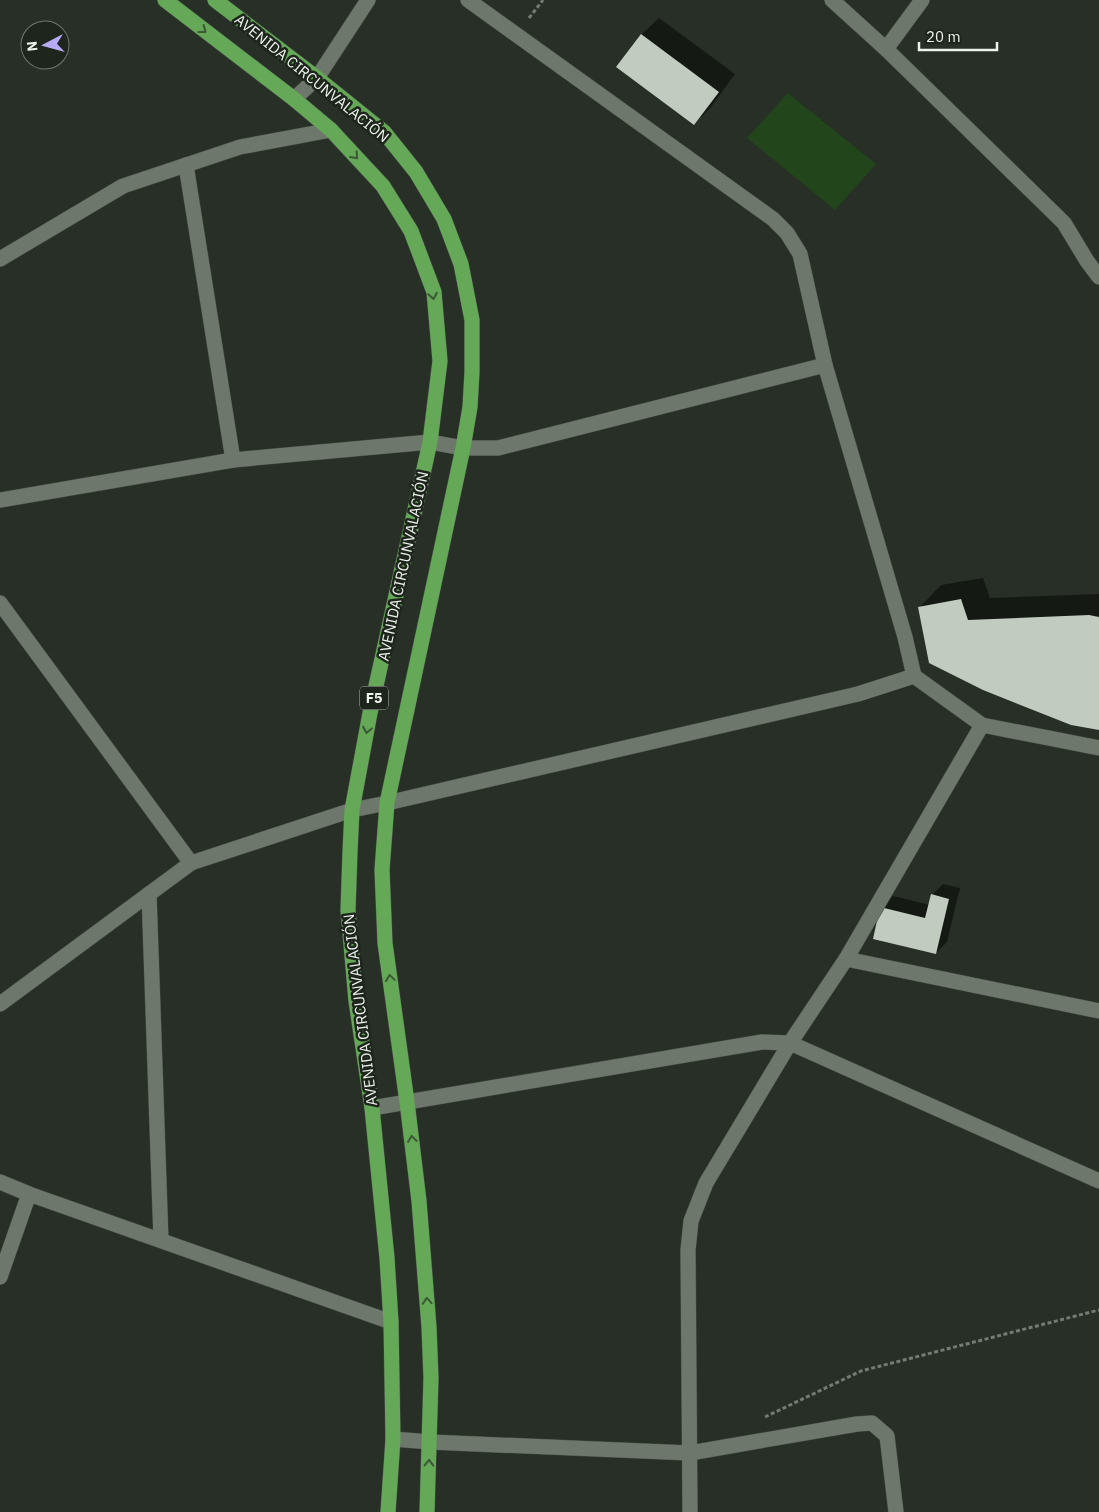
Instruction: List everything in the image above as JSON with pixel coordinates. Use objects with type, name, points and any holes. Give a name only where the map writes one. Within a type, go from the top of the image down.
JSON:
[{"type":"highway","name":"AVENIDA CIRCUNVALACIÓN","points":[[165,0],[294,99],[331,130],[383,186],[410,231],[434,292],[440,361],[430,442],[370,713],[352,810],[348,910],[356,1001],[372,1108],[387,1258],[391,1322],[393,1438],[388,1512]]},
{"type":"highway","name":"AVENIDA CIRCUNVALACIÓN","points":[[215,0],[384,132],[416,172],[444,219],[461,264],[472,320],[470,407],[463,448],[387,803],[382,870],[385,943],[419,1201],[429,1327],[431,1378],[427,1512]]},
{"type":"street","points":[[294,99],[317,78],[368,0]]},
{"type":"street","points":[[468,0],[773,219],[787,233],[800,254],[825,365],[905,636],[914,676],[982,725],[1099,748]]},
{"type":"street","points":[[832,0],[886,49],[1064,223],[1099,277]]},
{"type":"street","points":[[886,49],[922,0]]},
{"type":"street","points":[[0,260],[123,186],[240,147],[331,130]]},
{"type":"street","points":[[186,165],[233,460]]},
{"type":"street","points":[[0,500],[233,460],[430,442],[463,448],[498,448],[825,365]]},
{"type":"street","points":[[0,603],[191,863]]},
{"type":"street","points":[[0,1004],[191,863],[352,810],[858,694],[914,676]]},
{"type":"street","points":[[690,1512],[688,1250],[691,1221],[706,1183],[790,1043],[846,959],[982,725]]},
{"type":"street","points":[[150,894],[161,1240]]},
{"type":"street","points":[[846,959],[1099,1011]]},
{"type":"street","points":[[372,1108],[762,1042],[790,1043],[1099,1181]]},
{"type":"street","points":[[0,1182],[29,1194],[391,1322]]},
{"type":"street","points":[[0,1277],[29,1194]]},
{"type":"street","points":[[393,1438],[430,1442],[690,1453],[872,1423],[887,1436],[896,1512]]},
{"type":"path","points":[[758,1420],[862,1371],[1099,1310]]},
{"type":"green space","points":[[788,93],[876,164],[835,210],[747,138]]},
{"type":"building","points":[[641,34],[719,92],[694,125],[616,67]]},
{"type":"building","points":[[961,599],[968,620],[1089,615],[1099,617],[1099,730],[1071,725],[983,690],[929,663],[918,607]]},
{"type":"building","points":[[931,894],[949,899],[936,954],[873,939],[880,907],[925,918]]}]
